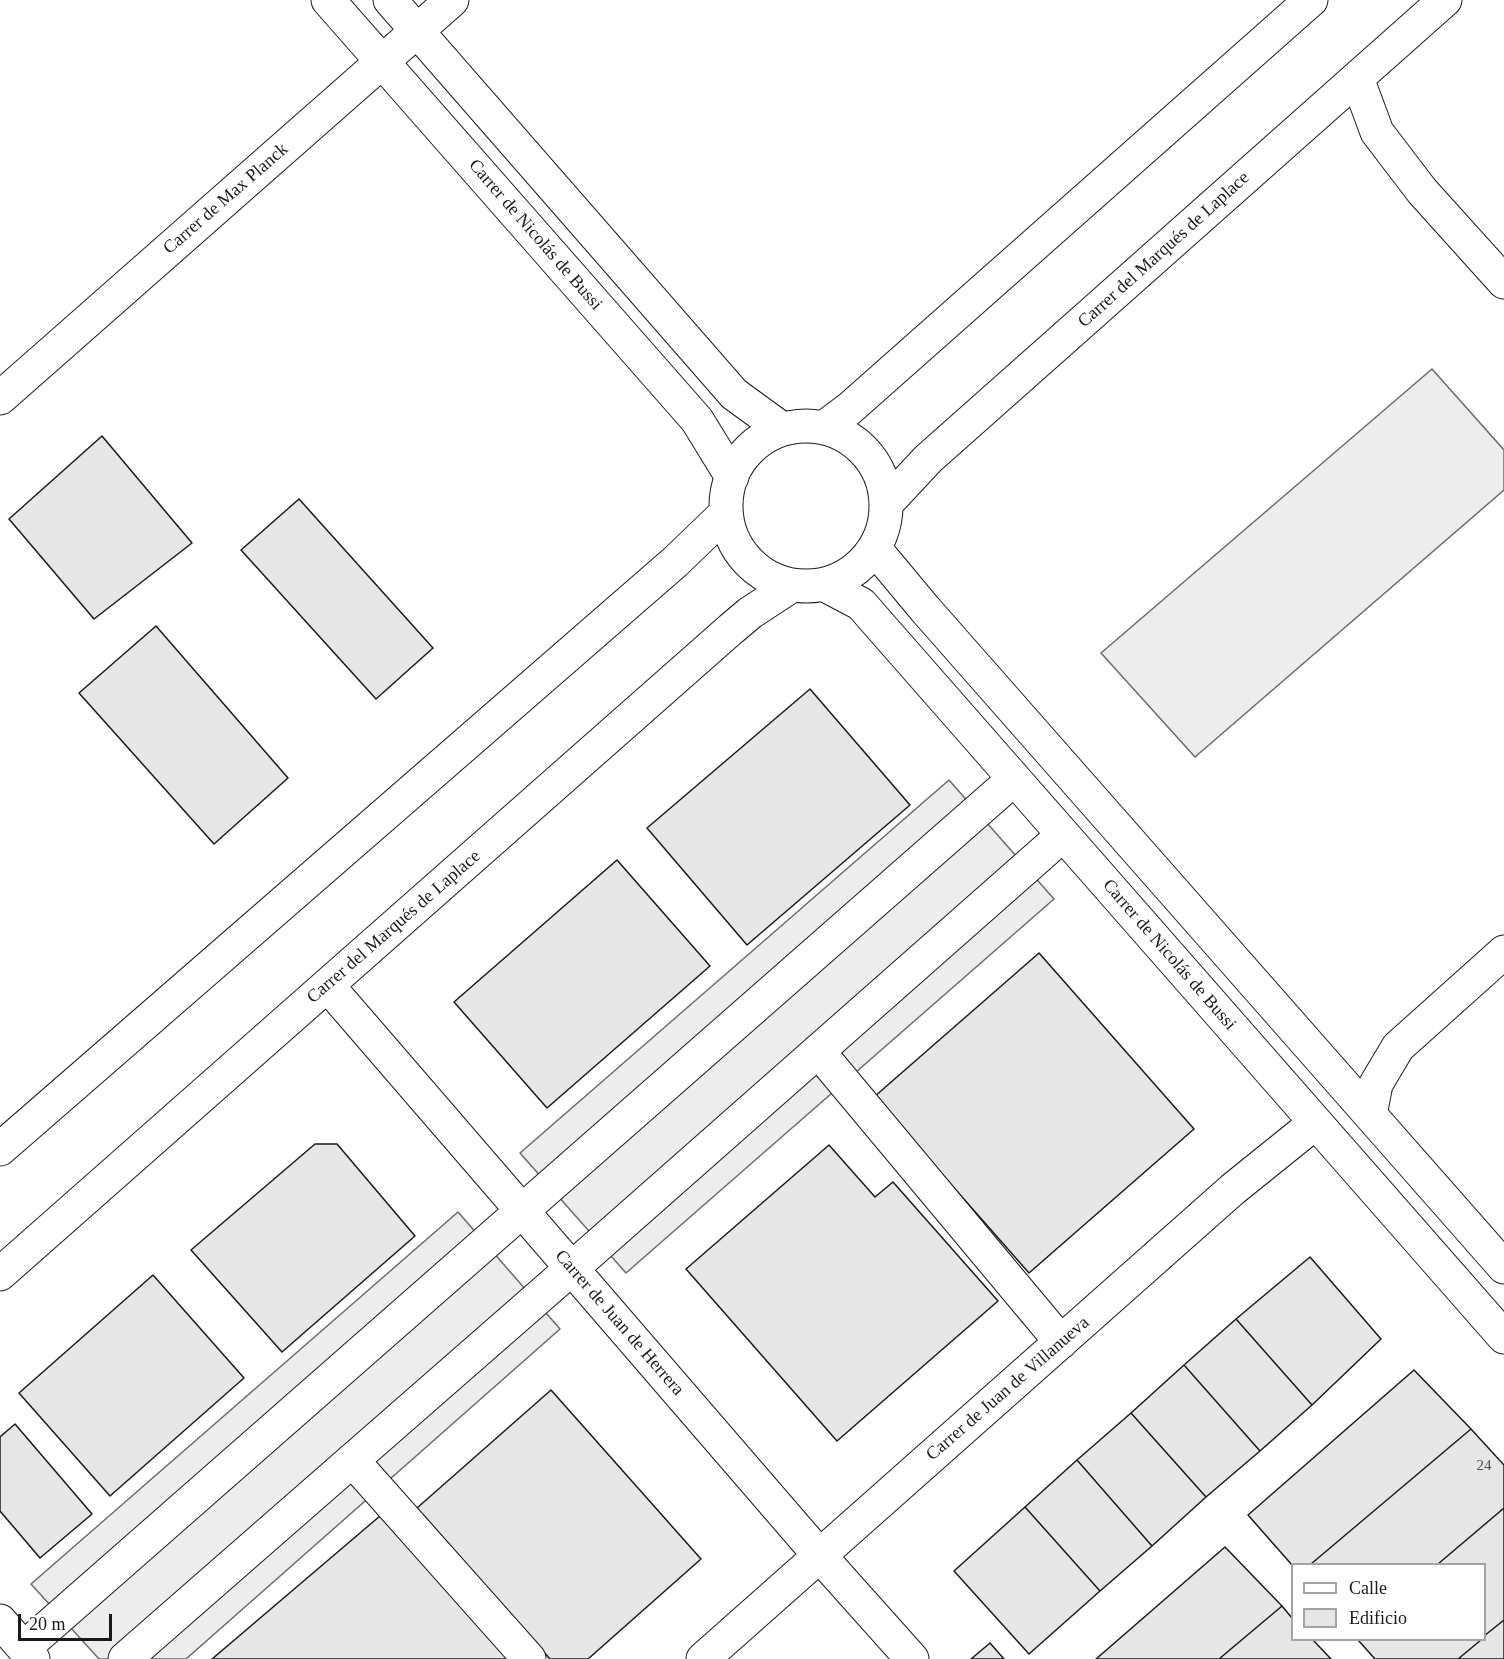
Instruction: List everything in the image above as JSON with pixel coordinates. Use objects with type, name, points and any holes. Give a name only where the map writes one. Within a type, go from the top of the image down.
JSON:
[{"type":"street","name":"Carrer de Nicolás de Bussi","points":[[328,0],[697,420],[732,477]]},
{"type":"street","points":[[390,0],[734,394],[782,429]]},
{"type":"street","name":"Carrer de Max Planck","points":[[0,398],[452,0]]},
{"type":"street","points":[[825,427],[1311,0]]},
{"type":"street","name":"Carrer del Marqués de Laplace","points":[[886,504],[928,459],[1445,0]]},
{"type":"street","points":[[1357,78],[1377,132],[1422,191],[1504,282]]},
{"type":"street","points":[[825,427],[850,438],[872,458],[886,488],[886,524],[875,549],[857,570],[825,585],[791,586],[763,575],[745,560],[727,525],[726,494],[737,464],[754,444],[782,429],[825,427]]},
{"type":"street","points":[[0,1149],[666,570],[726,513]]},
{"type":"street","points":[[875,549],[924,609],[1504,1267]]},
{"type":"street","name":"Carrer de Nicolás de Bussi","points":[[825,585],[861,604],[1504,1337]]},
{"type":"street","name":"Carrer del Marqués de Laplace","points":[[0,1274],[737,624],[791,586]]},
{"type":"street","points":[[0,1621],[29,1653],[522,1210],[1014,779]]},
{"type":"street","points":[[125,1659],[1063,835]]},
{"type":"street","points":[[1370,1114],[1376,1084],[1398,1047],[1504,952]]},
{"type":"street","name":"Carrer de Juan de Herrera","points":[[328,986],[820,1556],[912,1659]]},
{"type":"street","points":[[818,1051],[1061,1342]]},
{"type":"street","name":"Carrer de Juan de Villanueva","points":[[703,1659],[1233,1189],[1315,1123]]},
{"type":"street","points":[[352,1460],[529,1659]]},
{"type":"shaded area","points":[[1432,369],[1504,450],[1504,490],[1195,757],[1101,653]]},
{"type":"shaded area","points":[[949,780],[1054,899],[626,1273],[520,1153]]},
{"type":"shaded area","points":[[458,1212],[560,1329],[186,1659],[99,1659],[31,1584]]},
{"type":"building","points":[[102,436],[192,543],[94,619],[9,519]]},
{"type":"building","points":[[299,499],[433,648],[376,699],[241,550]]},
{"type":"building","points":[[156,626],[288,778],[214,844],[79,693]]},
{"type":"building","points":[[810,689],[910,805],[747,945],[647,828]]},
{"type":"building","points":[[617,860],[710,966],[547,1108],[454,1002]]},
{"type":"building","points":[[1039,953],[1194,1129],[1029,1273],[874,1097]]},
{"type":"building","points":[[315,1144],[337,1144],[415,1236],[282,1352],[191,1250]]},
{"type":"building","points":[[829,1145],[875,1197],[893,1182],[998,1301],[837,1441],[686,1269]]},
{"type":"building","points":[[1310,1257],[1381,1339],[1312,1405],[1236,1319]]},
{"type":"building","points":[[153,1275],[244,1378],[110,1496],[19,1393]]},
{"type":"building","points":[[1236,1319],[1312,1405],[1260,1451],[1184,1365]]},
{"type":"building","points":[[1184,1365],[1260,1451],[1206,1497],[1131,1413]]},
{"type":"building","points":[[1414,1370],[1471,1429],[1312,1563],[1291,1564],[1248,1515]]},
{"type":"building","points":[[551,1390],[701,1559],[588,1659],[550,1659],[417,1508]]},
{"type":"building","points":[[1131,1413],[1206,1497],[1152,1546],[1077,1460]]},
{"type":"building","points":[[15,1424],[92,1514],[40,1558],[0,1511],[0,1437]]},
{"type":"building","points":[[1471,1429],[1504,1465],[1504,1508],[1439,1563],[1312,1563]]},
{"type":"building","points":[[1077,1460],[1152,1546],[1100,1591],[1025,1507]]},
{"type":"building","points":[[1025,1507],[1100,1591],[1029,1654],[954,1571]]},
{"type":"building","points":[[1504,1508],[1504,1620],[1486,1634],[1486,1563],[1439,1563]]},
{"type":"building","points":[[387,1510],[515,1659],[212,1659]]},
{"type":"building","points":[[1225,1547],[1282,1606],[1219,1659],[1096,1659]]},
{"type":"building","points":[[1282,1606],[1291,1617],[1291,1641],[1314,1641],[1331,1659],[1219,1659]]},
{"type":"building","points":[[1504,1620],[1504,1659],[1458,1659],[1480,1641],[1486,1641],[1486,1634]]},
{"type":"building","points":[[1359,1641],[1480,1641],[1458,1659],[1375,1659]]},
{"type":"building","points":[[990,1643],[1004,1659],[971,1659]]}]
